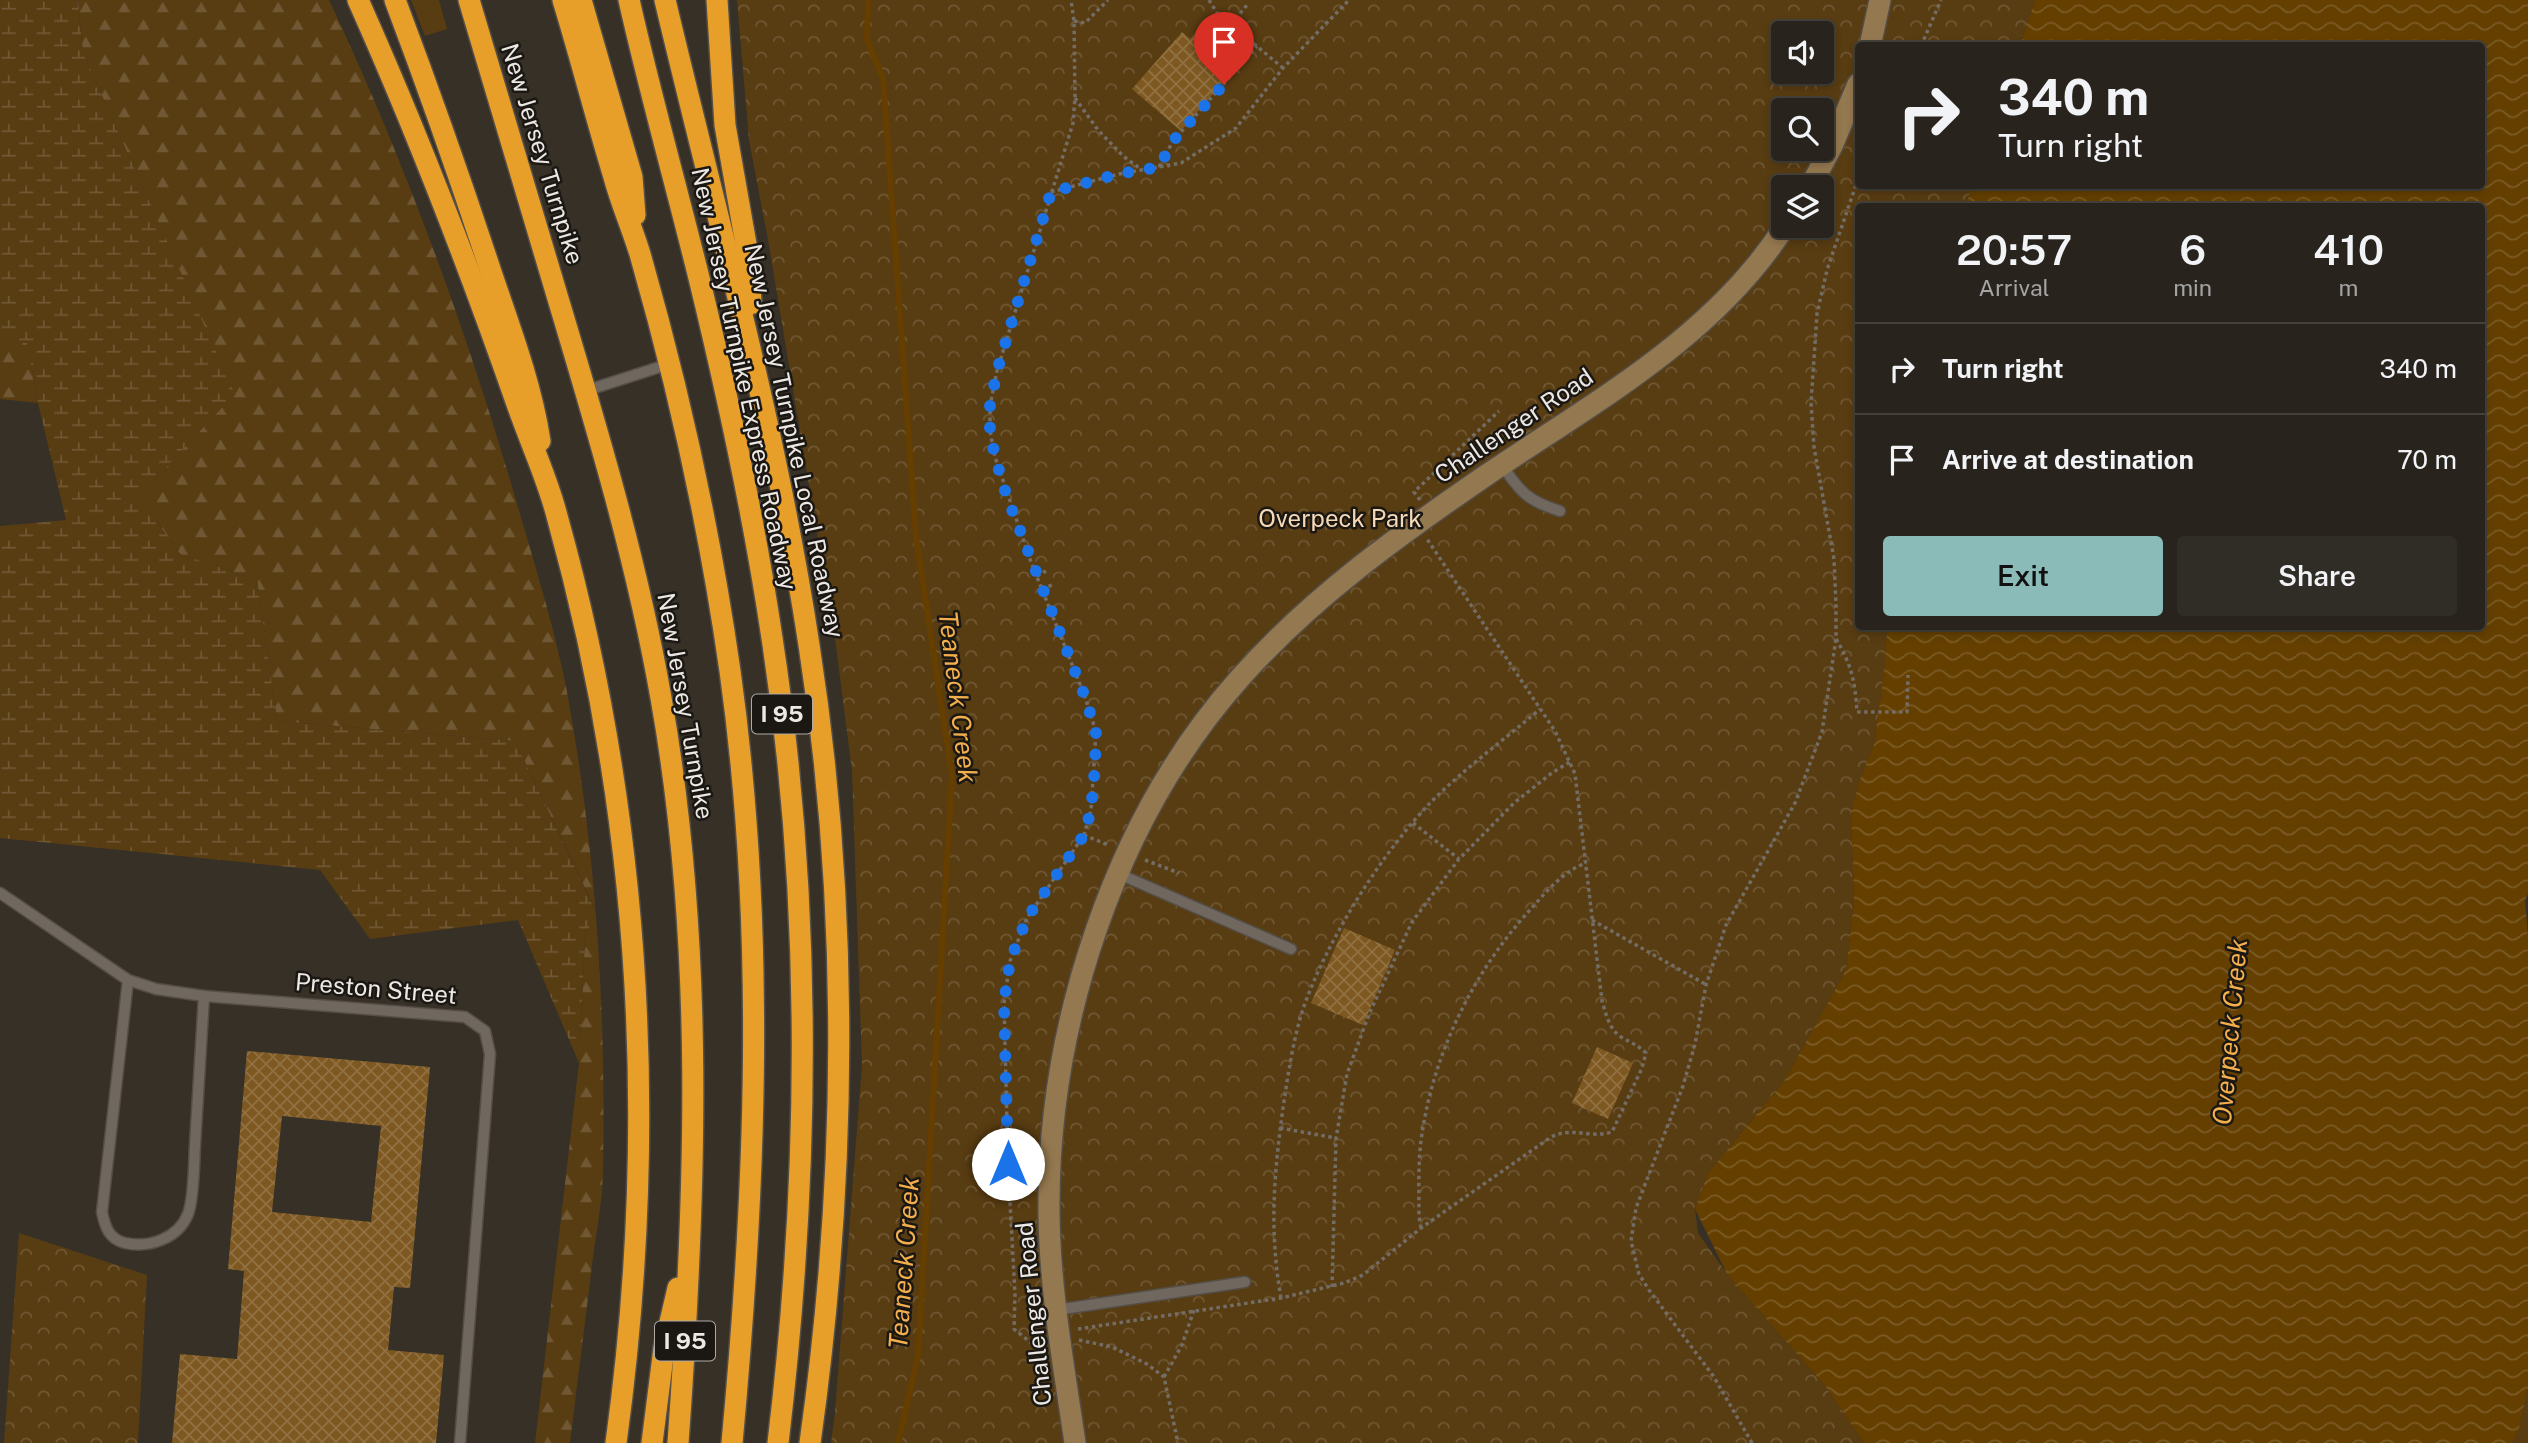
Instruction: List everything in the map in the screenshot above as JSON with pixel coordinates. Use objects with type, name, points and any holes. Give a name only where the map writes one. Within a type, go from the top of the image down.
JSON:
[{"type":"highway","points":[[358,0],[441,195],[546,478],[573,576],[601,700],[620,810],[635,957],[640,1059],[638,1203],[632,1309],[616,1443]]},
{"type":"highway","points":[[395,0],[458,173],[523,367],[535,406],[546,478]]},
{"type":"highway","name":"New Jersey Turnpike","points":[[469,0],[622,523],[653,656],[681,837],[689,921],[693,1010],[690,1238],[678,1443]]},
{"type":"highway","points":[[563,0],[615,180],[639,251],[669,364],[699,497],[730,668],[746,804],[755,1010],[752,1170],[732,1443]]},
{"type":"highway","points":[[582,0],[632,177],[639,251]]},
{"type":"highway","name":"New Jersey Turnpike Express Roadway","points":[[629,0],[735,435],[772,636],[789,772],[800,907],[803,1082],[795,1257],[778,1443]]},
{"type":"highway","name":"New Jersey Turnpike Local Roadway","points":[[665,0],[778,469],[816,691],[830,827],[838,1008],[837,1144],[828,1293],[810,1443]]},
{"type":"highway","points":[[717,0],[725,125],[749,261],[753,358]]},
{"type":"highway","points":[[652,1443],[664,1348],[690,1238]]},
{"type":"street","points":[[1871,42],[1880,0]]},
{"type":"street","points":[[1816,175],[1855,91]]},
{"type":"street","name":"Challenger Road","points":[[1075,1443],[1069,1342],[1056,1310],[1051,1271],[1050,1148],[1060,1062],[1073,1003],[1098,921],[1151,807],[1181,758],[1239,678],[1333,586],[1382,548],[1652,363],[1707,317],[1742,282],[1776,238]]},
{"type":"lane","points":[[585,391],[669,364]]},
{"type":"lane","points":[[1502,465],[1513,482],[1535,503],[1560,511]]},
{"type":"lane","points":[[1119,874],[1291,949]]},
{"type":"lane","name":"Preston Street","points":[[0,893],[128,980],[156,989],[204,996],[465,1017],[485,1031],[491,1054],[460,1443]]},
{"type":"lane","points":[[128,980],[102,1212],[105,1229],[118,1241],[135,1245],[153,1244],[173,1234],[188,1215],[193,1177],[204,996]]},
{"type":"lane","points":[[1056,1310],[1245,1282]]},
{"type":"path","points":[[1071,0],[1074,22],[1073,123],[997,371],[990,406],[990,431],[995,457],[1096,732],[1091,810],[1084,835],[1027,918],[1010,961],[1004,1003],[1008,1164],[1016,1294],[1014,1329],[1030,1342],[1043,1345],[1069,1342],[1112,1347],[1147,1364],[1164,1377],[1178,1443]]},
{"type":"path","points":[[1074,22],[1085,23],[1108,0]]},
{"type":"path","points":[[1209,0],[1217,13],[1283,68]]},
{"type":"path","points":[[1051,192],[1181,163],[1236,128],[1283,68],[1349,0]]},
{"type":"path","points":[[1923,42],[1941,0]]},
{"type":"path","points":[[1231,24],[1247,5]]},
{"type":"path","points":[[1159,167],[1173,141],[1257,46]]},
{"type":"path","points":[[1075,98],[1098,130],[1123,156],[1142,170]]},
{"type":"path","points":[[1752,1443],[1714,1377],[1639,1274],[1631,1241],[1636,1208],[1689,1065],[1706,985],[1726,925],[1795,803],[1822,732],[1836,639],[1834,559],[1814,447],[1811,403],[1817,314],[1827,270],[1855,188]]},
{"type":"path","points":[[1069,1342],[1078,1329],[1083,1327],[1281,1298],[1332,1287],[1363,1275],[1421,1228],[1551,1136],[1565,1130],[1597,1136],[1612,1132],[1642,1068],[1646,1053],[1637,1044],[1620,1036],[1610,1024],[1602,1001],[1575,774],[1540,709],[1429,544],[1429,533],[1438,528],[1414,492],[1499,411]]},
{"type":"path","points":[[1037,576],[1046,571]]},
{"type":"path","points":[[1042,590],[1052,585]]},
{"type":"path","points":[[1836,639],[1850,662],[1855,681],[1857,712],[1907,712],[1909,674]]},
{"type":"path","points":[[1281,1298],[1273,1231],[1273,1185],[1287,1079],[1303,1009],[1340,928],[1382,863],[1413,823],[1461,774],[1540,709]]},
{"type":"path","points":[[1332,1287],[1336,1138],[1348,1074],[1369,1014],[1412,922],[1459,859],[1514,803],[1570,762]]},
{"type":"path","points":[[1413,823],[1459,859]]},
{"type":"path","points":[[1421,1228],[1421,1140],[1439,1068],[1455,1021],[1491,959],[1520,921],[1571,868],[1586,863]]},
{"type":"path","points":[[1592,920],[1706,985]]},
{"type":"path","points":[[1280,1128],[1336,1138]]},
{"type":"path","points":[[1164,1377],[1182,1345],[1194,1310]]},
{"type":"green space","points":[[0,0],[78,0],[83,53],[235,394],[139,496],[180,554],[257,580],[277,721],[515,741],[596,912],[585,937],[579,1063],[518,920],[370,939],[320,870],[0,838],[0,526],[66,520],[38,403],[27,343],[0,342]]},
{"type":"green space","points":[[78,0],[329,0],[407,180],[453,303],[535,565],[567,692],[585,810],[595,910],[515,741],[277,721],[257,580],[180,554],[139,496],[234,394],[83,53]]},
{"type":"green space","points":[[411,0],[439,0],[447,29],[425,36]]},
{"type":"green space","name":"Overpeck Park","points":[[737,0],[2035,0],[2021,42],[1855,42],[1855,189],[1972,189],[1966,203],[1855,203],[1855,630],[1887,630],[1874,745],[1860,779],[1851,812],[1854,901],[1846,970],[1784,1081],[1708,1173],[1695,1209],[1698,1233],[1727,1274],[1826,1387],[1864,1443],[831,1443],[862,1065],[852,771],[836,646],[749,140]]},
{"type":"green space","points":[[0,342],[27,342],[38,403],[0,399]]},
{"type":"green space","points":[[596,912],[603,1049],[601,1204],[570,1443],[535,1443],[579,1063],[585,937]]},
{"type":"green space","points":[[19,1233],[147,1275],[138,1443],[4,1443]]},
{"type":"green space","points":[[2528,1388],[2528,1443],[2512,1443],[2519,1429]]},
{"type":"water","name":"Overpeck Creek","points":[[2035,0],[2528,0],[2528,894],[2525,900],[2528,936],[2528,1388],[2519,1429],[2512,1443],[1864,1443],[1826,1387],[1727,1274],[1695,1209],[1708,1173],[1784,1081],[1846,970],[1854,901],[1851,812],[1860,779],[1874,745],[1887,630],[2485,630],[2485,203],[1966,203],[1972,189],[2485,189],[2485,42],[2021,42]]},
{"type":"building","points":[[1207,19],[1239,46],[1222,65],[1231,73],[1181,131],[1132,89],[1182,32],[1190,39]]},
{"type":"building","points":[[1344,928],[1395,950],[1363,1025],[1311,1003]]},
{"type":"building","points":[[1597,1047],[1633,1063],[1608,1119],[1572,1103]]},
{"type":"building","points":[[247,1051],[430,1067],[410,1288],[394,1287],[388,1350],[444,1355],[436,1443],[172,1443],[180,1354],[237,1359],[244,1271],[228,1269]],"holes":[[[282,1116],[381,1126],[371,1222],[272,1212]]]},
{"type":"waterway","name":"Teaneck Creek","points":[[868,0],[867,40],[883,78],[916,537],[952,776],[918,1356],[898,1443]]},
{"type":"route","points":[[1008,1164],[1004,1003],[1010,961],[1027,918],[1084,835],[1091,810],[1096,732],[1085,697],[1007,497],[990,431],[990,406],[997,371],[1051,192],[1119,174],[1159,167],[1173,141],[1224,84]]}]
